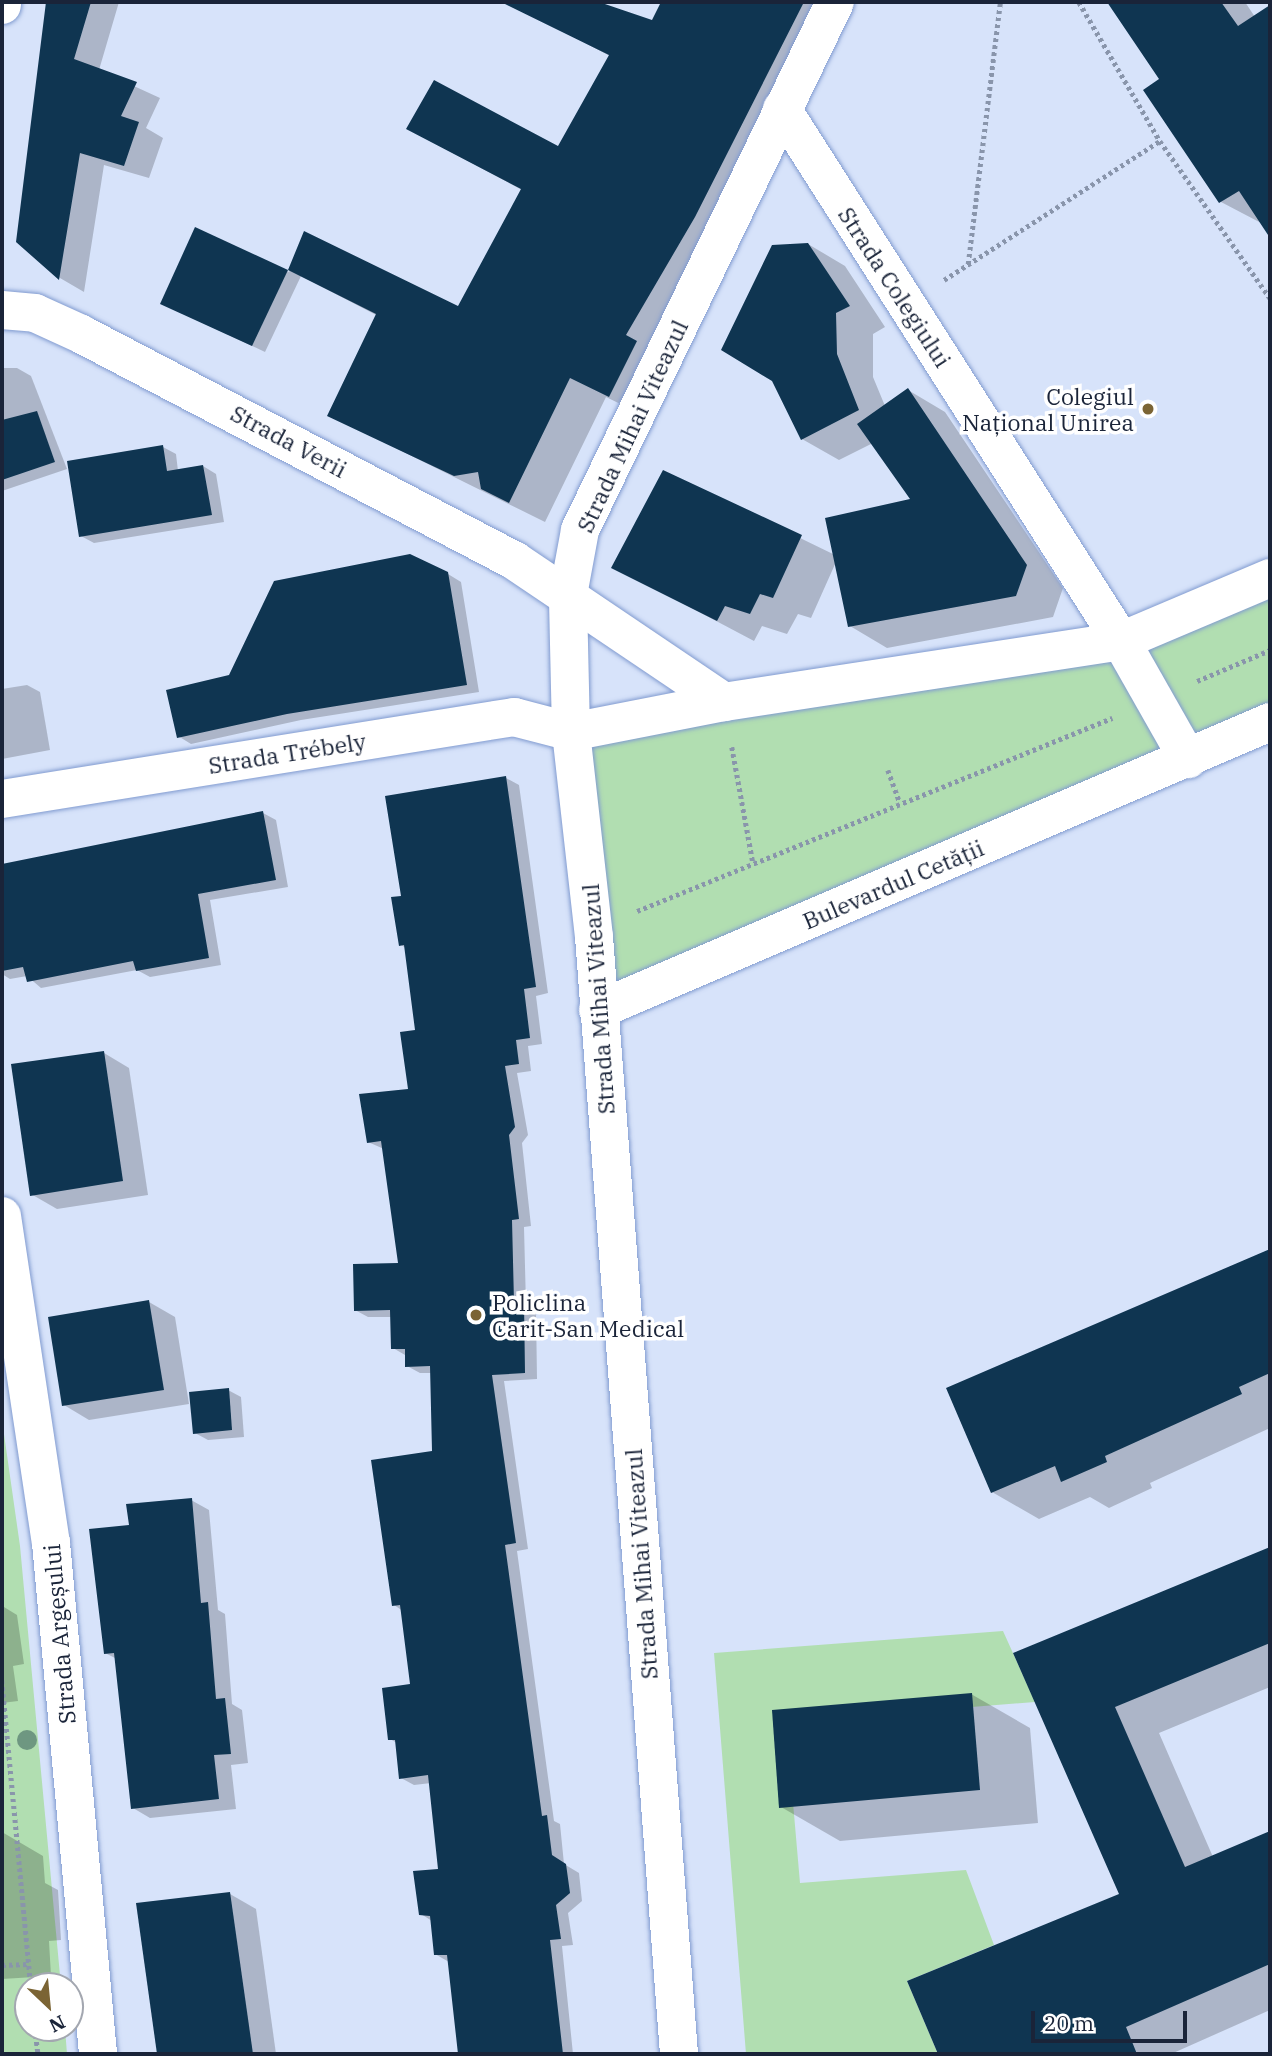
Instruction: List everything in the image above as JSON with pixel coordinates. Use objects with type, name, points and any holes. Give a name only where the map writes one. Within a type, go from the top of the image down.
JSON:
[{"type":"street","name":"Strada Mihai Viteazul","points":[[679,2054],[584,832],[571,732],[568,595],[580,530],[835,2]]},
{"type":"street","name":"Strada Colegiului","points":[[782,110],[1121,641]]},
{"type":"street","name":"Strada Verii","points":[[2,310],[35,313],[201,394],[515,561],[568,595]]},
{"type":"street","points":[[571,732],[724,702],[1121,641],[1270,578]]},
{"type":"street","points":[[568,595],[724,702]]},
{"type":"street","points":[[1121,641],[1188,759]]},
{"type":"street","name":"Strada Trébely","points":[[2,799],[514,717],[571,732]]},
{"type":"street","name":"Bulevardul Cetății","points":[[598,1010],[1270,722]]},
{"type":"street","name":"Strada Argeșului","points":[[2,1216],[51,1543],[98,2054]]},
{"type":"path","points":[[968,264],[1000,2]]},
{"type":"path","points":[[1079,2],[1160,141],[1270,298]]},
{"type":"path","points":[[934,285],[1160,141]]},
{"type":"path","points":[[1190,685],[1270,650]]},
{"type":"path","points":[[724,702],[753,863]]},
{"type":"path","points":[[631,914],[1120,714]]},
{"type":"path","points":[[888,770],[900,803]]},
{"type":"path","points":[[2,1680],[30,1972]]},
{"type":"path","points":[[2,1965],[29,1964]]},
{"type":"green space","points":[[1270,578],[1270,722],[598,1010],[571,732],[1121,641]]},
{"type":"green space","points":[[2,1420],[20,1546],[60,1972],[14,1972],[14,2042],[66,2042],[67,2054],[2,2054]]},
{"type":"green space","points":[[1003,1631],[1035,1702],[786,1722],[800,1883],[966,1870],[994,1945],[907,1981],[938,2054],[746,2054],[714,1653]]},
{"type":"building","points":[[46,2],[91,2],[74,59],[137,82],[121,116],[139,122],[124,166],[80,153],[59,280],[16,242]]},
{"type":"building","points":[[501,2],[599,2],[652,20],[661,2],[804,2],[695,217],[626,335],[637,341],[609,397],[570,378],[509,503],[481,489],[478,472],[454,476],[327,416],[376,314],[288,270],[304,231],[458,306],[521,189],[406,129],[434,80],[558,146],[609,55]]},
{"type":"building","points":[[1107,2],[1221,2],[1238,26],[1270,5],[1270,238],[1239,191],[1219,203],[1143,90],[1159,79]]},
{"type":"building","points":[[195,227],[288,270],[252,346],[160,304]]},
{"type":"building","points":[[808,243],[850,306],[836,313],[837,354],[859,410],[801,440],[772,381],[721,350],[772,245]]},
{"type":"building","points":[[908,388],[1027,565],[1016,596],[848,627],[825,518],[910,499],[857,424]]},
{"type":"building","points":[[37,411],[55,462],[2,480],[2,420]]},
{"type":"building","points":[[163,445],[167,471],[203,465],[212,515],[79,537],[67,461]]},
{"type":"building","points":[[663,470],[802,535],[773,598],[760,594],[750,614],[725,606],[717,621],[611,568]]},
{"type":"building","points":[[410,554],[448,572],[467,685],[287,714],[177,738],[166,690],[229,675],[274,581]]},
{"type":"building","points":[[506,776],[536,987],[524,989],[530,1038],[516,1040],[519,1064],[505,1066],[515,1127],[509,1135],[519,1219],[512,1220],[514,1302],[524,1302],[525,1373],[492,1375],[516,1543],[505,1545],[542,1816],[547,1815],[552,1855],[566,1864],[570,1893],[556,1905],[561,1939],[550,1940],[563,2054],[458,2054],[447,1955],[434,1955],[430,1916],[419,1915],[413,1871],[438,1869],[428,1775],[399,1779],[395,1740],[388,1740],[382,1688],[410,1684],[400,1605],[392,1606],[371,1460],[432,1451],[430,1366],[405,1367],[405,1349],[391,1349],[390,1310],[354,1311],[353,1264],[398,1263],[381,1141],[367,1143],[359,1094],[408,1089],[400,1032],[415,1030],[404,945],[399,946],[391,897],[401,896],[385,796]]},
{"type":"building","points":[[263,811],[276,880],[198,894],[209,958],[136,971],[133,961],[27,982],[23,967],[2,971],[2,864]]},
{"type":"building","points":[[104,1051],[123,1181],[30,1196],[11,1064]]},
{"type":"building","points":[[1270,1249],[1270,1373],[1239,1387],[1242,1394],[1105,1456],[1107,1462],[1061,1482],[1055,1466],[991,1493],[946,1388]]},
{"type":"building","points":[[149,1300],[164,1390],[62,1406],[48,1317]]},
{"type":"building","points":[[229,1388],[232,1430],[193,1434],[189,1392]]},
{"type":"building","points":[[192,1498],[201,1603],[208,1602],[216,1699],[225,1698],[231,1754],[214,1755],[219,1799],[131,1809],[114,1653],[104,1654],[89,1529],[129,1525],[126,1504]]},
{"type":"building","points":[[1270,1547],[1270,1643],[1115,1707],[1185,1867],[1270,1831],[1270,1964],[1126,2027],[1137,2054],[938,2054],[907,1981],[1119,1894],[1013,1653]]},
{"type":"building","points":[[972,1693],[980,1790],[779,1808],[772,1710]]},
{"type":"building","points":[[230,1892],[253,2054],[157,2054],[136,1903]]},
{"type":"place","name":"Colegiul Național Unirea","points":[[1148,409]]},
{"type":"place","name":"Policlina Carit-San Medical","points":[[476,1315]]}]
